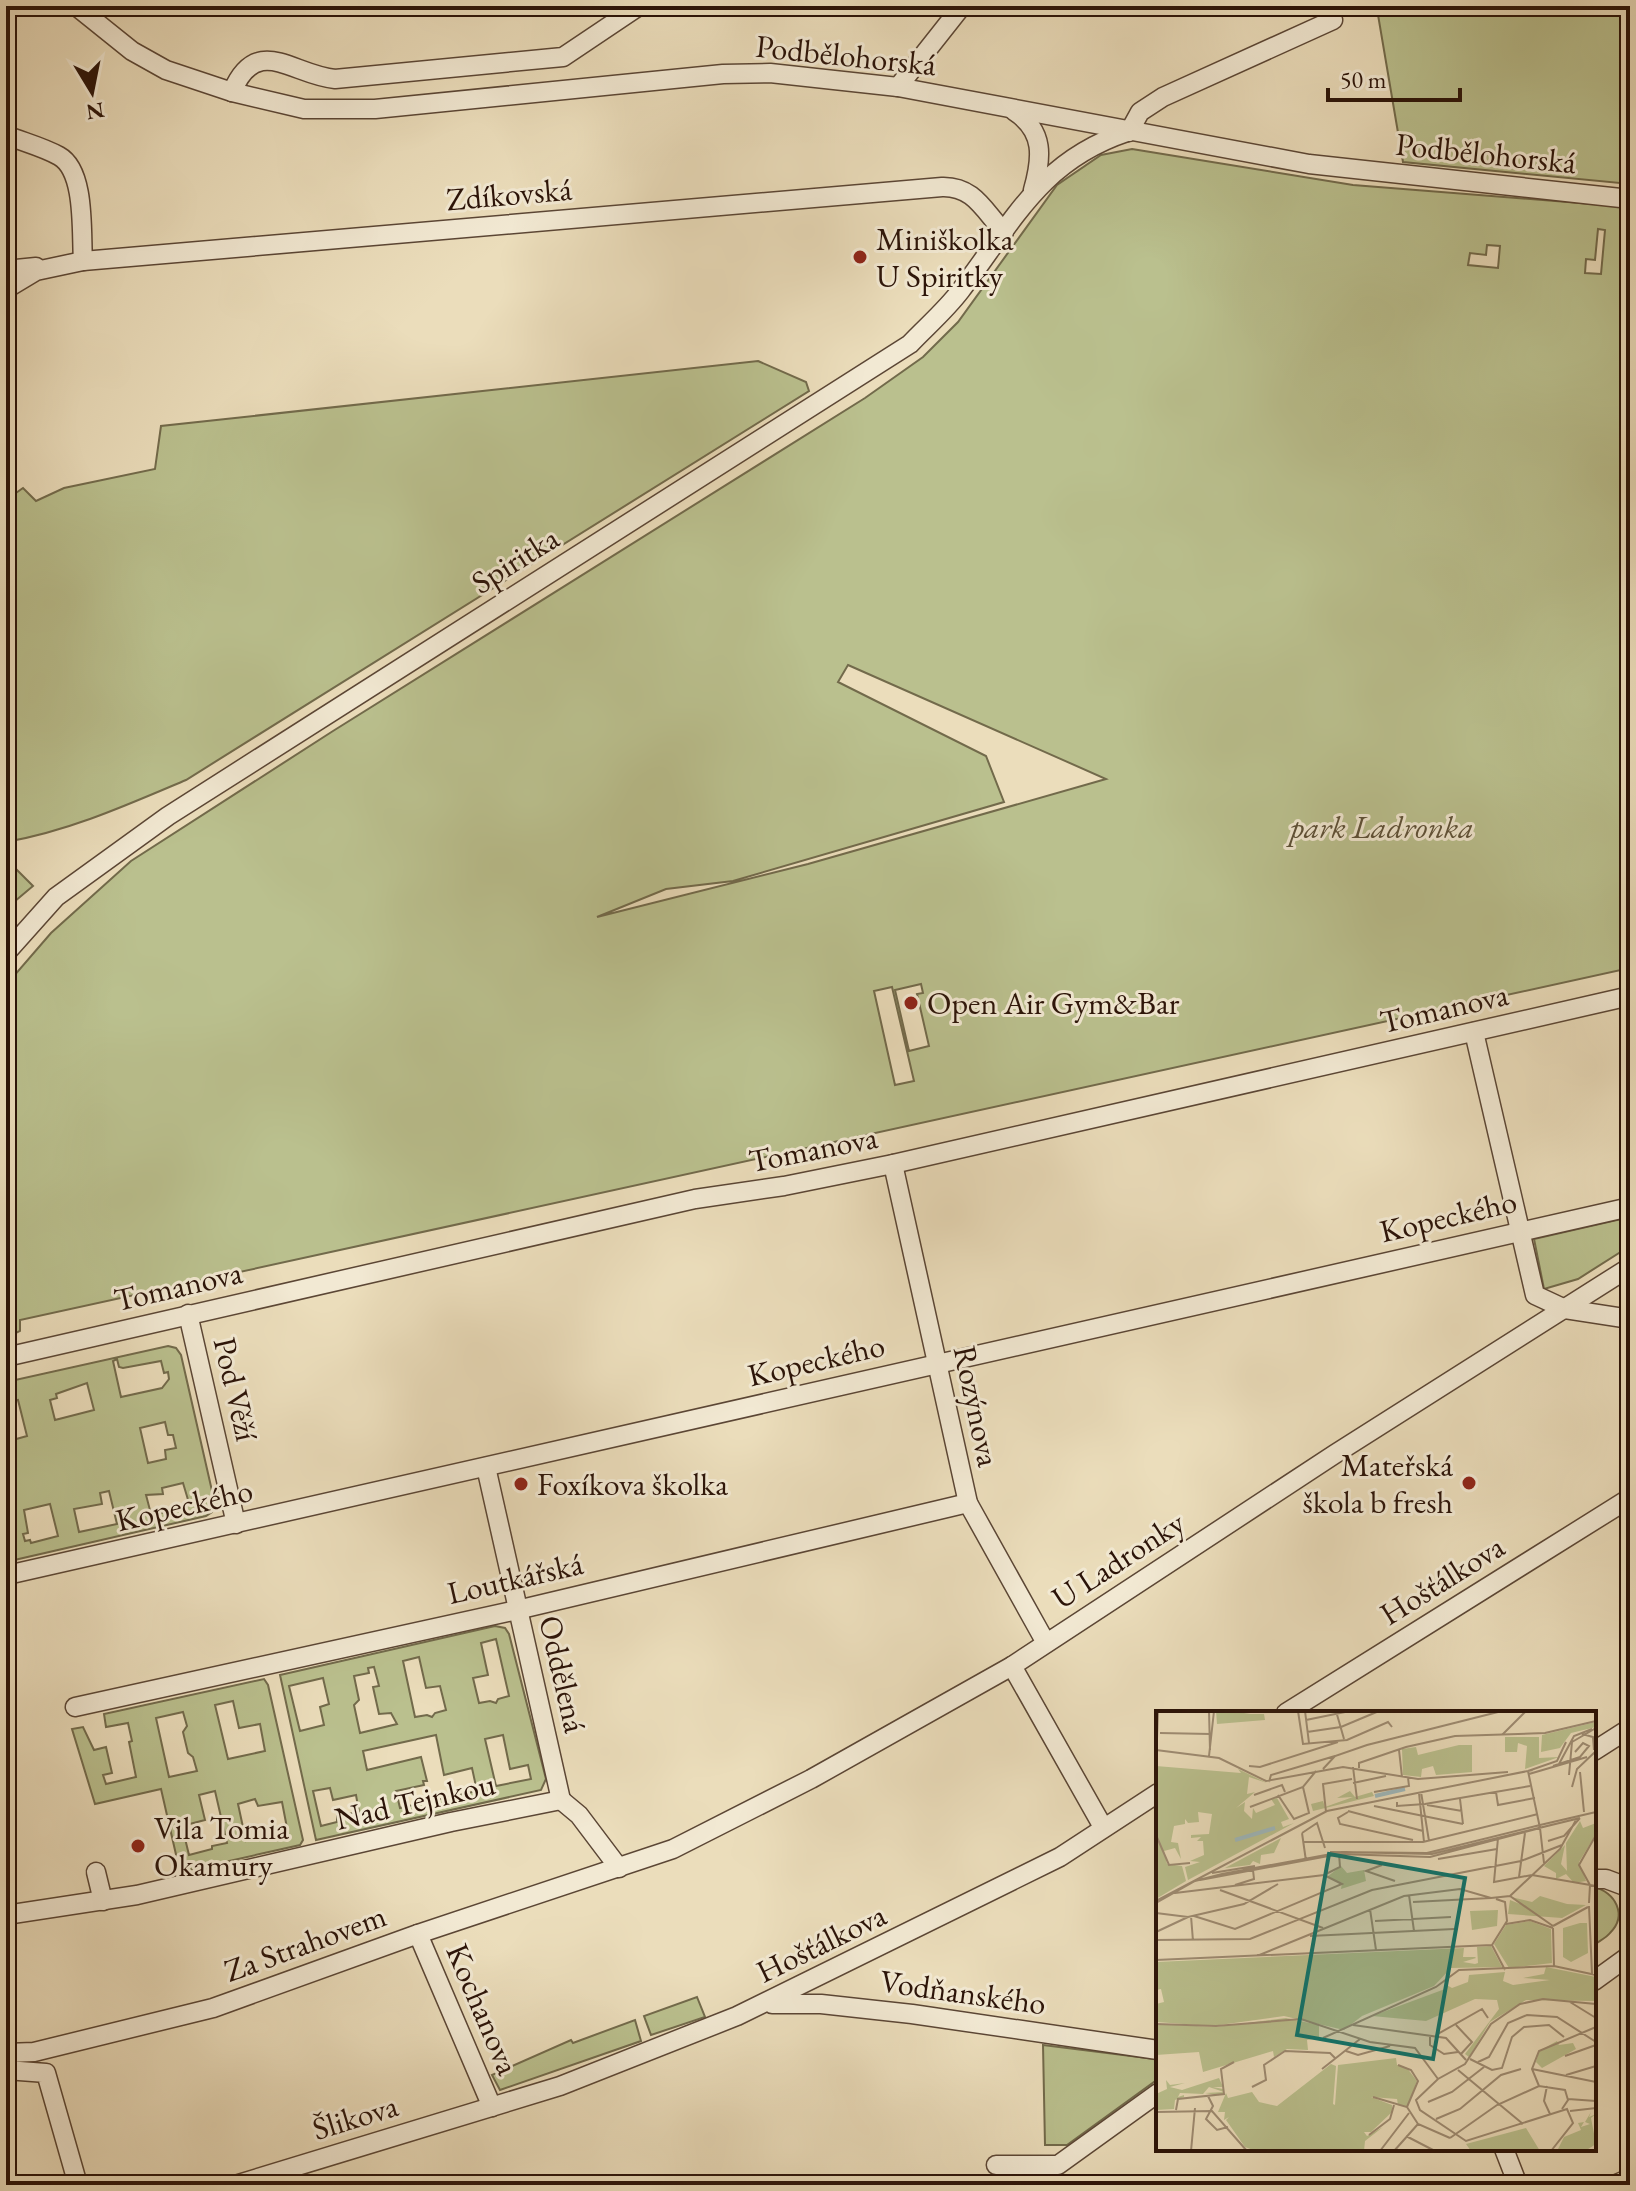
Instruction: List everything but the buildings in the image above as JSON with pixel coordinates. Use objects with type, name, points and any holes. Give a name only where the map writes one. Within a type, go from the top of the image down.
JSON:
[{"type":"street","name":"Podbělohorská","points":[[76,6],[132,51],[166,70],[232,92],[304,109],[361,109],[723,74],[770,73],[898,87],[1309,164],[1630,199]]},
{"type":"street","points":[[232,92],[247,69],[264,60],[275,60],[317,78],[335,79],[563,57],[639,6]]},
{"type":"street","points":[[898,87],[962,6]]},
{"type":"street","points":[[1129,132],[1140,112],[1163,97],[1333,20]]},
{"type":"street","points":[[1006,106],[1025,118],[1033,127],[1036,137]]},
{"type":"street","points":[[1036,137],[1053,117]]},
{"type":"street","name":"Spiritka","points":[[6,953],[56,897],[168,816],[910,344],[958,294],[1032,193],[1059,166],[1088,148],[1129,132]]},
{"type":"street","points":[[6,135],[60,156],[72,168],[79,194],[83,261],[6,270]]},
{"type":"street","name":"Spiritka","points":[[1032,193],[1039,167],[1036,137]]},
{"type":"street","name":"Zdíkovská","points":[[6,289],[36,271],[83,261],[942,187],[964,189],[977,199],[1004,232]]},
{"type":"street","name":"Tomanova","points":[[6,1357],[695,1199],[784,1186],[893,1164],[1630,996]]},
{"type":"street","points":[[1474,1032],[1535,1295],[1565,1309],[1630,1319]]},
{"type":"street","name":"Rozýnova","points":[[893,1164],[968,1503],[1046,1643]]},
{"type":"street","name":"Kopeckého","points":[[16,1573],[1630,1207]]},
{"type":"street","name":"U Ladronky","points":[[619,1868],[673,1849],[797,1786],[1012,1666],[1321,1463],[1630,1267]]},
{"type":"street","name":"Pod Věží","points":[[188,1314],[236,1524]]},
{"type":"street","name":"Oddělená","points":[[486,1467],[561,1800]]},
{"type":"street","name":"Hošťálkova","points":[[1289,1711],[1630,1498]]},
{"type":"street","name":"Loutkářská","points":[[75,1707],[517,1610],[968,1503]]},
{"type":"street","points":[[1012,1666],[1103,1827]]},
{"type":"street","points":[[1596,1750],[1630,1728]]},
{"type":"street","name":"Hošťálkova","points":[[492,2107],[597,2072],[767,2004],[1060,1857],[1156,1794]]},
{"type":"street","points":[[561,1800],[579,1815],[619,1868]]},
{"type":"street","name":"Nad Tejnkou","points":[[6,1915],[103,1901],[561,1800]]},
{"type":"street","name":"Za Strahovem","points":[[6,2053],[34,2052],[213,2008],[418,1934],[619,1868]]},
{"type":"street","points":[[96,1872],[103,1901]]},
{"type":"street","points":[[1596,1879],[1606,1879],[1630,1888]]},
{"type":"street","name":"Kochanova","points":[[418,1934],[492,2107]]},
{"type":"street","points":[[1596,1980],[1630,1955]]},
{"type":"street","name":"Vodňanského","points":[[767,2004],[842,2006],[1154,2049]]},
{"type":"street","points":[[6,2070],[46,2073],[78,2185]]},
{"type":"street","points":[[996,2165],[1058,2165],[1156,2094]]},
{"type":"street","name":"Šlikova","points":[[235,2185],[492,2107]]},
{"type":"street","points":[[1505,2151],[1518,2185]]},
{"type":"street","points":[[1058,2165],[1062,2185]]},
{"type":"street","points":[[1614,2185],[1630,2178]]},
{"type":"green space","points":[[1387,6],[1630,6],[1630,184],[1403,162],[1377,9]]},
{"type":"green space","name":"park Ladronka","points":[[1132,149],[1353,185],[1630,207],[1630,968],[20,1320],[20,1331],[6,1338],[6,985],[51,933],[131,861],[865,398],[923,357],[958,322],[1057,185],[1101,155]],"holes":[[[1598,229],[1605,230],[1601,274],[1585,273],[1586,259],[1595,260]],[[1487,245],[1500,246],[1498,268],[1468,265],[1470,253],[1486,255]],[[848,665],[1106,779],[808,864],[597,917],[666,889],[733,881],[1004,802],[986,756],[838,682]],[[921,984],[923,993],[917,994],[929,1046],[909,1051],[895,990]],[[892,987],[914,1081],[895,1085],[874,991]]]},
{"type":"green space","points":[[758,361],[806,382],[809,391],[186,780],[75,824],[6,842],[6,500],[23,488],[36,501],[64,488],[155,469],[161,426]]},
{"type":"green space","points":[[6,859],[33,886],[8,907],[6,904]]},
{"type":"green space","points":[[1630,1217],[1630,1246],[1578,1279],[1544,1289],[1534,1239]]},
{"type":"green space","points":[[168,1346],[176,1348],[181,1355],[215,1504],[212,1512],[206,1516],[10,1561],[6,1543],[6,1434],[9,1441],[27,1436],[18,1400],[6,1402],[6,1382]],"holes":[[[117,1359],[119,1367],[123,1368],[161,1361],[169,1379],[162,1388],[121,1397],[113,1361]],[[87,1383],[94,1410],[55,1420],[50,1400],[57,1398],[56,1394]],[[165,1422],[176,1448],[165,1450],[166,1459],[148,1463],[140,1428]],[[183,1483],[189,1503],[176,1507],[177,1511],[151,1514],[146,1495],[163,1494],[162,1488]],[[109,1491],[117,1524],[79,1532],[74,1509],[102,1504],[100,1493]],[[50,1504],[58,1536],[31,1543],[30,1540],[25,1541],[23,1534],[28,1533],[24,1510]]]},
{"type":"green space","points":[[495,1626],[505,1628],[546,1779],[541,1790],[316,1840],[280,1675]],"holes":[[[496,1639],[509,1696],[498,1699],[496,1703],[479,1703],[473,1678],[488,1675],[481,1643]],[[419,1657],[426,1688],[440,1686],[446,1710],[432,1717],[415,1717],[403,1661]],[[374,1667],[379,1686],[373,1687],[379,1714],[391,1713],[397,1724],[360,1733],[354,1705],[359,1700],[354,1676],[369,1673],[368,1668]],[[323,1678],[329,1704],[320,1707],[324,1725],[300,1731],[289,1686]],[[436,1735],[444,1775],[472,1768],[477,1791],[400,1808],[396,1791],[424,1785],[423,1781],[427,1781],[421,1757],[367,1770],[363,1751]],[[503,1735],[510,1769],[528,1765],[531,1779],[496,1786],[485,1739]],[[330,1788],[333,1800],[356,1795],[359,1812],[337,1816],[337,1822],[321,1826],[313,1791]]]},
{"type":"green space","points":[[264,1679],[268,1685],[303,1840],[300,1845],[180,1872],[161,1789],[95,1804],[72,1729],[83,1727],[94,1750],[106,1747],[112,1773],[103,1775],[106,1784],[136,1777],[128,1723],[106,1727],[104,1714]],"holes":[[[233,1701],[239,1728],[260,1724],[265,1751],[228,1759],[215,1705]],[[183,1712],[187,1726],[183,1732],[197,1771],[169,1777],[156,1718]],[[215,1791],[227,1843],[189,1855],[182,1826],[205,1820],[199,1795]],[[255,1799],[258,1806],[282,1802],[288,1833],[246,1841],[238,1804]]]},
{"type":"green space","points":[[1596,1888],[1608,1894],[1617,1905],[1618,1919],[1608,1935],[1596,1944]]},
{"type":"green space","points":[[697,1997],[705,2017],[651,2035],[644,2016]]},
{"type":"green space","points":[[635,2020],[641,2041],[500,2090],[492,2075],[571,2040],[573,2043]]},
{"type":"green space","points":[[1043,2045],[1156,2060],[1156,2080],[1067,2145],[1045,2145]]},
{"type":"place","name":"Miniškolka U Spiritky","points":[[860,257]]},
{"type":"place","name":"Open Air Gym&Bar","points":[[911,1003]]},
{"type":"place","name":"Mateřská škola b fresh","points":[[1469,1483]]},
{"type":"place","name":"Foxíkova školka","points":[[521,1484]]},
{"type":"place","name":"Vila Tomia Okamury","points":[[138,1846]]}]
